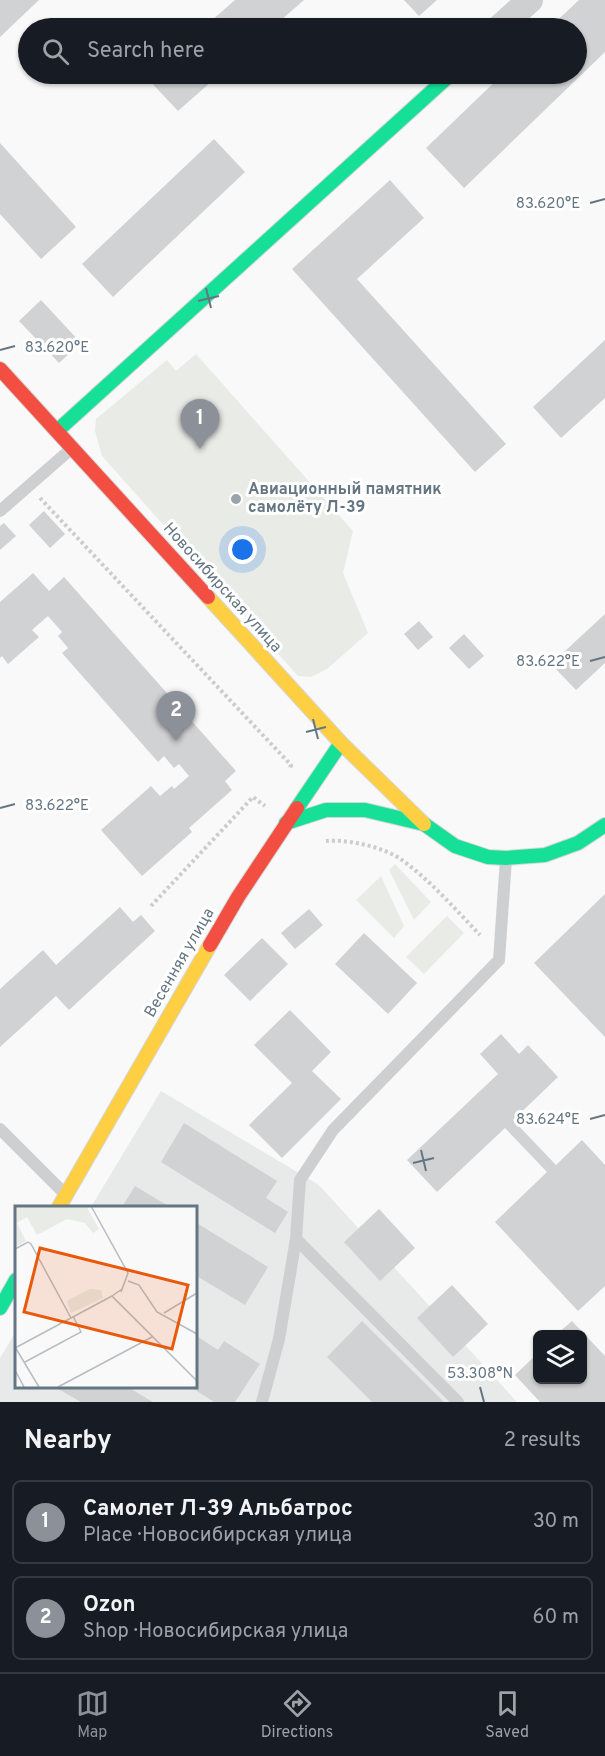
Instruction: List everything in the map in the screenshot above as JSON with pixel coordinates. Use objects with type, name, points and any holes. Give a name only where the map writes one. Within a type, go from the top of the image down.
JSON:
[{"type":"street","points":[[510,18],[530,0]]},
{"type":"street","points":[[57,431],[440,84]]},
{"type":"street","name":"Новосибирская улица","points":[[0,369],[341,743],[424,824]]},
{"type":"street","name":"Весенняя улица","points":[[62,1201],[199,962],[286,823],[341,743]]},
{"type":"street","points":[[286,823],[326,810],[365,810],[424,824],[455,846],[488,857],[506,858],[544,855],[578,843],[605,825]]},
{"type":"street","points":[[0,1308],[15,1282]]},
{"type":"lane","points":[[0,511],[72,448]]},
{"type":"lane","points":[[262,1402],[279,1339],[296,1239],[300,1180],[333,1130],[499,960],[506,858]]},
{"type":"lane","points":[[0,1129],[62,1201]]},
{"type":"lane","points":[[296,1239],[458,1402]]},
{"type":"path","points":[[29,486],[291,765],[286,773]]},
{"type":"path","points":[[150,906],[253,797],[272,812]]},
{"type":"path","points":[[266,807],[271,798]]},
{"type":"path","points":[[319,842],[329,840],[352,842],[401,858],[480,935]]},
{"type":"shaded area","points":[[196,354],[353,531],[343,573],[368,633],[327,669],[311,677],[298,676],[102,456],[95,431],[96,419],[167,360],[176,371]]},
{"type":"shaded area","points":[[395,864],[431,902],[414,920],[389,870]]},
{"type":"shaded area","points":[[381,876],[404,926],[394,938],[356,900]]},
{"type":"shaded area","points":[[447,916],[464,933],[424,974],[406,957]]},
{"type":"shaded area","points":[[161,1091],[319,1185],[517,1402],[0,1402],[0,1358],[15,1333],[15,1387],[196,1387],[196,1206],[92,1206]]},
{"type":"building","points":[[0,0],[39,0],[18,18],[0,37]]},
{"type":"building","points":[[235,0],[304,0],[283,18],[214,18]]},
{"type":"building","points":[[404,0],[437,0],[419,16]]},
{"type":"building","points":[[579,0],[605,0],[605,52],[587,69],[587,18],[560,18]]},
{"type":"building","points":[[153,84],[209,84],[178,111]]},
{"type":"building","points":[[493,84],[572,84],[464,188],[426,148]]},
{"type":"building","points":[[214,139],[245,172],[113,297],[82,264]]},
{"type":"building","points":[[0,143],[76,227],[41,259],[0,214]]},
{"type":"building","points":[[390,180],[424,218],[357,279],[506,444],[475,472],[292,269]]},
{"type":"building","points":[[41,300],[81,343],[59,363],[19,321]]},
{"type":"building","points":[[605,340],[605,398],[561,438],[533,407]]},
{"type":"building","points":[[44,511],[65,534],[50,548],[29,525]]},
{"type":"building","points":[[4,523],[16,536],[0,550],[0,526]]},
{"type":"building","points":[[33,573],[49,591],[64,577],[236,771],[225,781],[232,790],[189,828],[192,832],[142,876],[101,830],[151,786],[160,796],[172,786],[174,789],[189,776],[179,764],[174,768],[164,756],[158,762],[62,653],[68,648],[58,636],[62,632],[48,616],[32,630],[39,637],[8,664],[2,656],[0,658],[0,602]]},
{"type":"building","points":[[605,614],[605,663],[576,690],[551,664]]},
{"type":"building","points":[[419,621],[433,637],[418,650],[404,634]]},
{"type":"building","points":[[464,634],[484,656],[469,669],[449,648]]},
{"type":"building","points":[[605,894],[605,1037],[534,963]]},
{"type":"building","points":[[120,907],[133,922],[141,915],[155,931],[69,1010],[56,996],[0,1047],[0,989],[43,950],[56,965]]},
{"type":"building","points":[[309,909],[323,925],[295,949],[281,933]]},
{"type":"building","points":[[364,933],[417,983],[388,1014],[335,964]]},
{"type":"building","points":[[262,938],[288,964],[250,1001],[224,975]]},
{"type":"building","points":[[290,1010],[331,1052],[312,1071],[341,1099],[282,1158],[249,1125],[292,1083],[254,1045]]},
{"type":"building","points":[[501,1034],[519,1054],[528,1045],[558,1077],[513,1120],[556,1165],[582,1140],[605,1165],[605,1286],[578,1311],[495,1222],[547,1172],[505,1128],[437,1192],[407,1160],[498,1074],[480,1054]]},
{"type":"building","points":[[184,1123],[277,1181],[266,1198],[288,1212],[275,1233],[161,1162]]},
{"type":"building","points":[[135,1186],[168,1206],[123,1206]]},
{"type":"building","points":[[379,1209],[415,1248],[380,1281],[344,1242]]},
{"type":"building","points":[[196,1223],[268,1267],[245,1305],[196,1276]]},
{"type":"building","points":[[452,1285],[488,1324],[453,1357],[417,1318]]},
{"type":"building","points":[[362,1321],[444,1402],[372,1402],[327,1357]]},
{"type":"building","points":[[572,1321],[580,1330],[562,1330]]},
{"type":"building","points":[[196,1336],[218,1350],[224,1341],[260,1364],[235,1402],[214,1402],[191,1387],[196,1387]]},
{"type":"building","points":[[587,1337],[605,1356],[605,1402],[540,1402],[515,1375],[533,1358],[533,1384],[587,1384]]},
{"type":"building","points":[[55,1387],[128,1387],[153,1402],[81,1402]]},
{"type":"traffic: fast","points":[[57,431],[440,84]]},
{"type":"traffic: fast","points":[[297,808],[341,743]]},
{"type":"traffic: fast","points":[[286,823],[326,810],[365,810],[424,824],[455,846],[488,857],[506,858],[545,855],[578,843],[605,825]]},
{"type":"traffic: fast","points":[[0,1308],[15,1282]]},
{"type":"traffic: slow","points":[[208,597],[341,743],[424,824]]},
{"type":"traffic: slow","points":[[60,1206],[210,945]]},
{"type":"traffic: jam","points":[[0,369],[208,597]]},
{"type":"traffic: jam","points":[[210,945],[238,897],[297,808]]},
{"type":"place","name":"Самолет Л-39 Альбатрос","points":[[200,449]]},
{"type":"place","name":"Авиационный памятник самолёту Л-39","points":[[236,499]]},
{"type":"place","name":"Ozon","points":[[176,741]]}]
